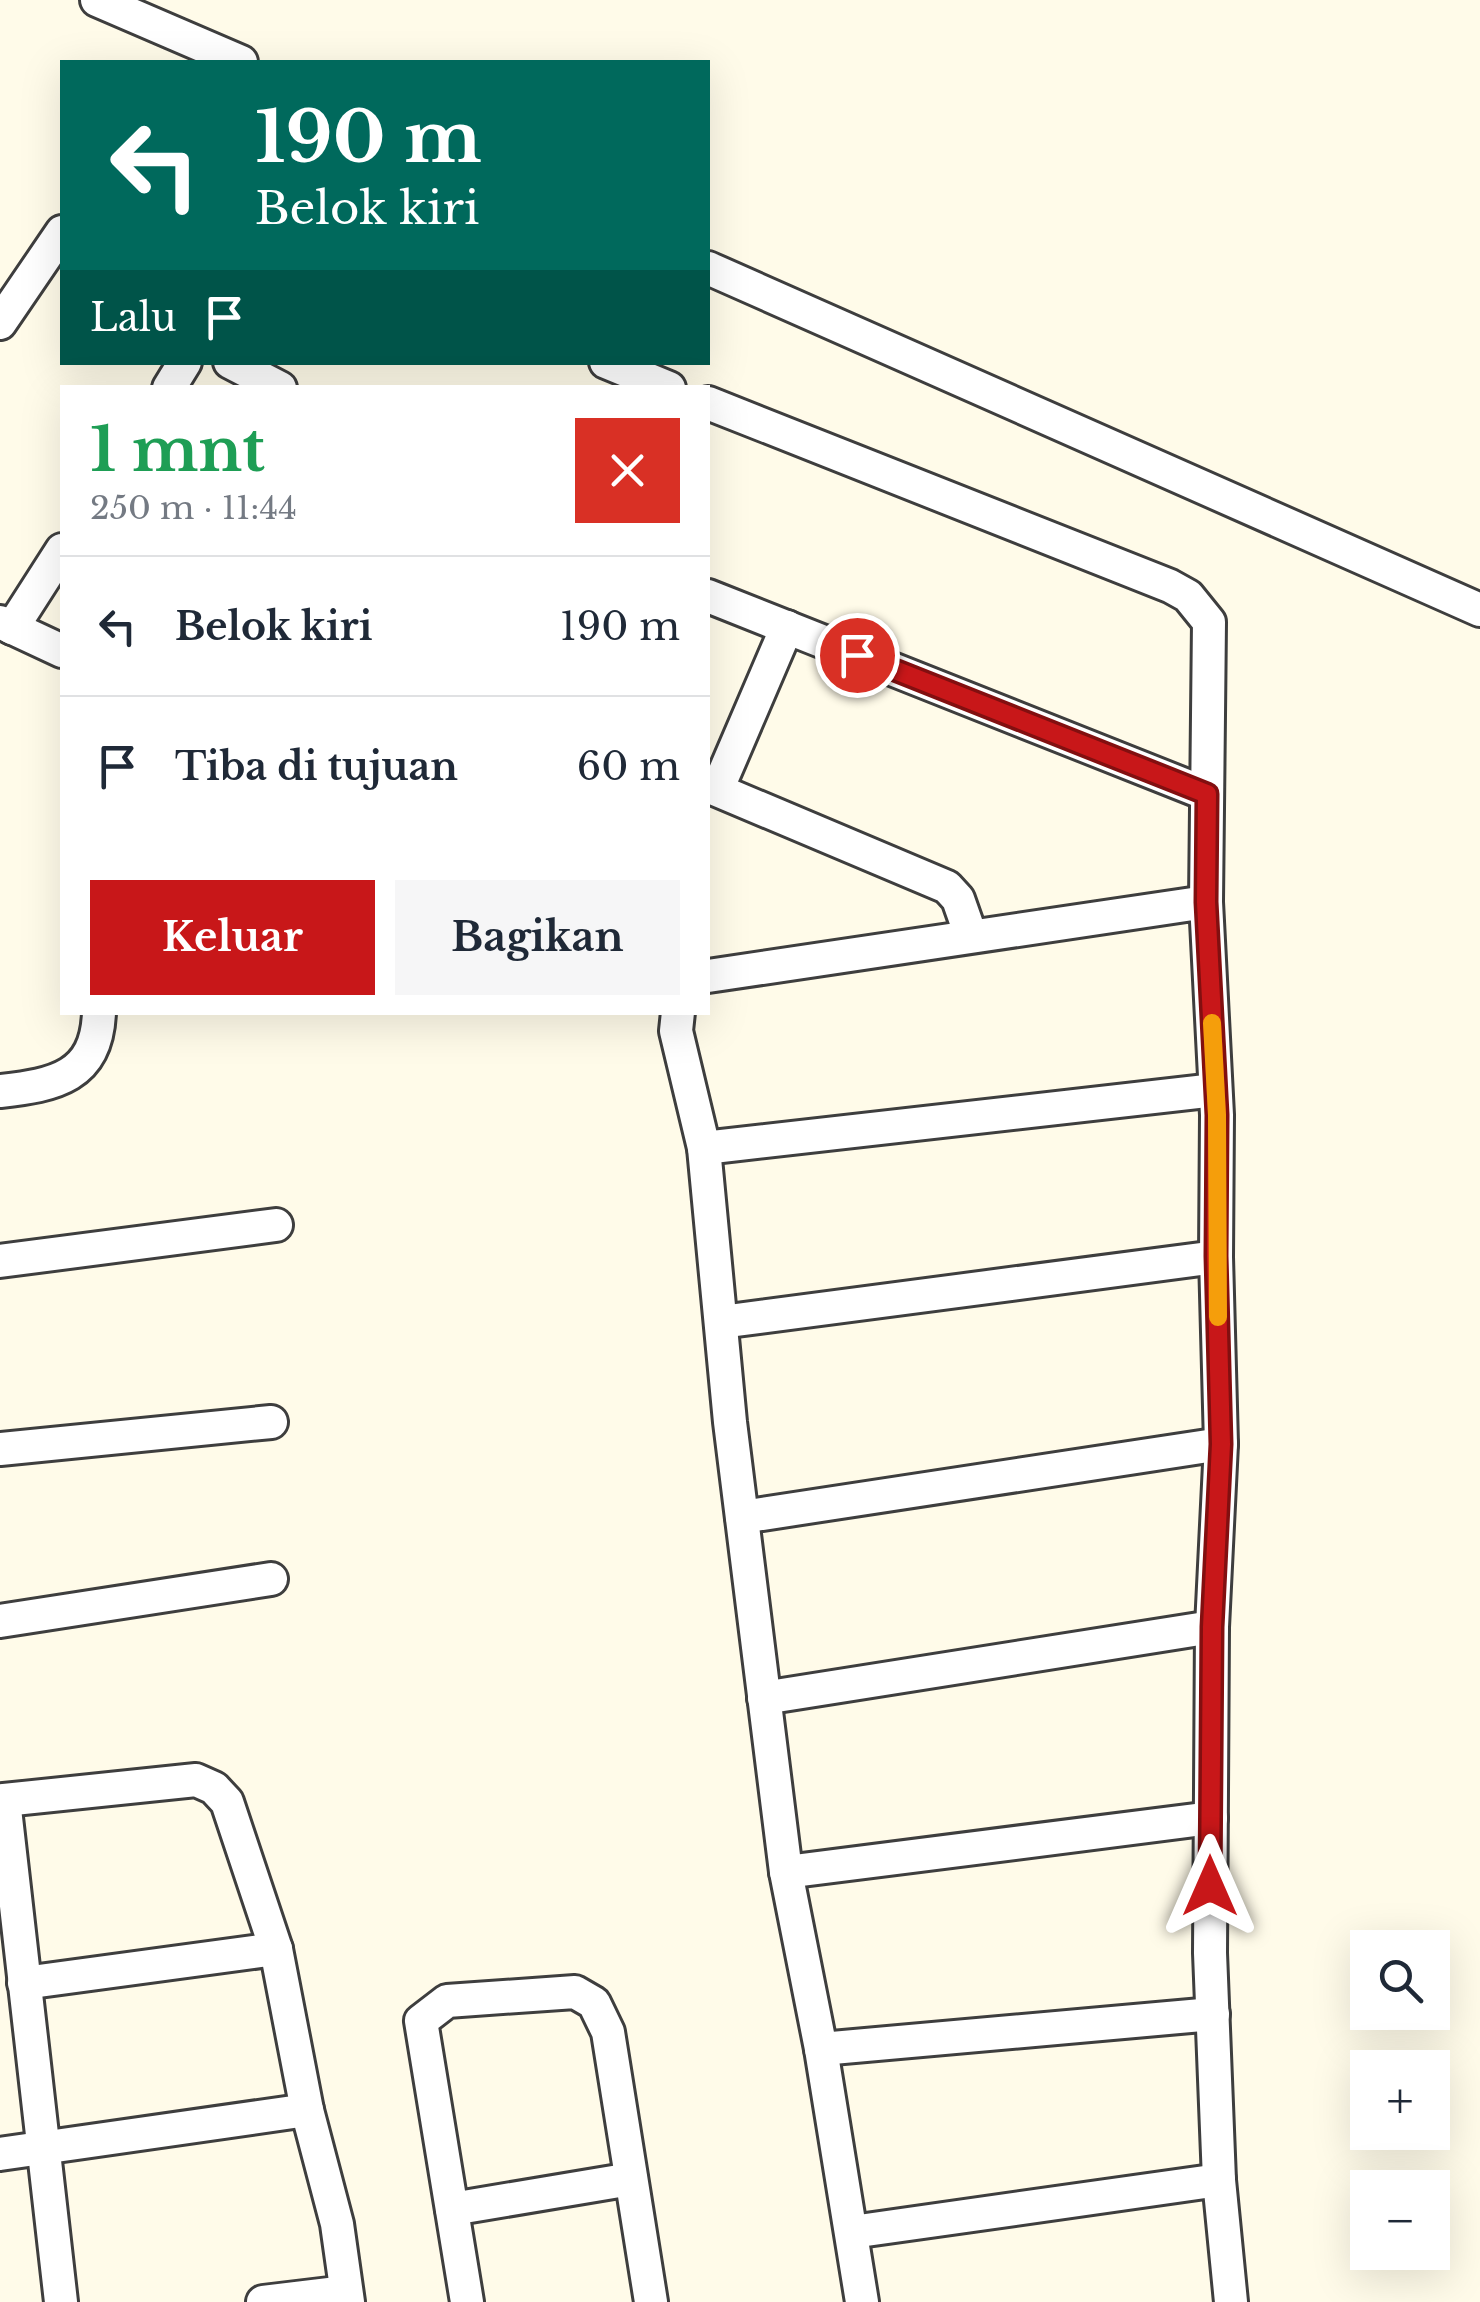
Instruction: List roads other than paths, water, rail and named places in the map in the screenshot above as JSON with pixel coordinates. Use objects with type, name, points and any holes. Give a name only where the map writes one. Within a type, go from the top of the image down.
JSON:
[{"type":"street","points":[[97,0],[236,60]]},
{"type":"street","points":[[0,324],[60,235]]},
{"type":"street","points":[[710,269],[1480,610]]},
{"type":"street","points":[[236,365],[274,385]]},
{"type":"street","points":[[613,365],[662,385]]},
{"type":"street","points":[[710,404],[1170,586],[1188,596],[1209,622],[1206,902],[1215,1090],[1221,1444],[1212,1627],[1210,1953],[1218,2180],[1231,2302]]},
{"type":"street","points":[[60,553],[6,625],[60,651]]},
{"type":"street","points":[[710,597],[1207,794]]},
{"type":"street","points":[[787,628],[712,788],[947,887],[958,899],[971,936]]},
{"type":"street","points":[[710,976],[1206,902]]},
{"type":"street","points":[[0,1091],[46,1086],[82,1064],[98,1040],[99,1015]]},
{"type":"street","points":[[678,1015],[676,1031],[704,1148],[742,1517],[786,1872],[821,2049],[862,2302]]},
{"type":"street","points":[[704,1148],[1215,1090]]},
{"type":"street","points":[[0,1261],[276,1225]]},
{"type":"street","points":[[720,1322],[1216,1256]]},
{"type":"street","points":[[0,1448],[271,1422]]},
{"type":"street","points":[[742,1517],[1221,1444]]},
{"type":"street","points":[[0,1621],[271,1579]]},
{"type":"street","points":[[764,1698],[1212,1627]]},
{"type":"street","points":[[60,2302],[2,1800],[196,1780],[209,1784],[227,1802],[276,1949],[307,2110],[337,2224],[347,2297],[263,2302]]},
{"type":"street","points":[[786,1872],[1211,1818]]},
{"type":"street","points":[[24,1983],[276,1949]]},
{"type":"street","points":[[467,2302],[420,2021],[447,2001],[575,1992],[594,2003],[608,2032],[651,2302]]},
{"type":"street","points":[[821,2049],[1213,2014]]},
{"type":"street","points":[[0,2154],[307,2110]]},
{"type":"street","points":[[452,2209],[631,2179]]},
{"type":"street","points":[[852,2232],[1218,2180]]}]
